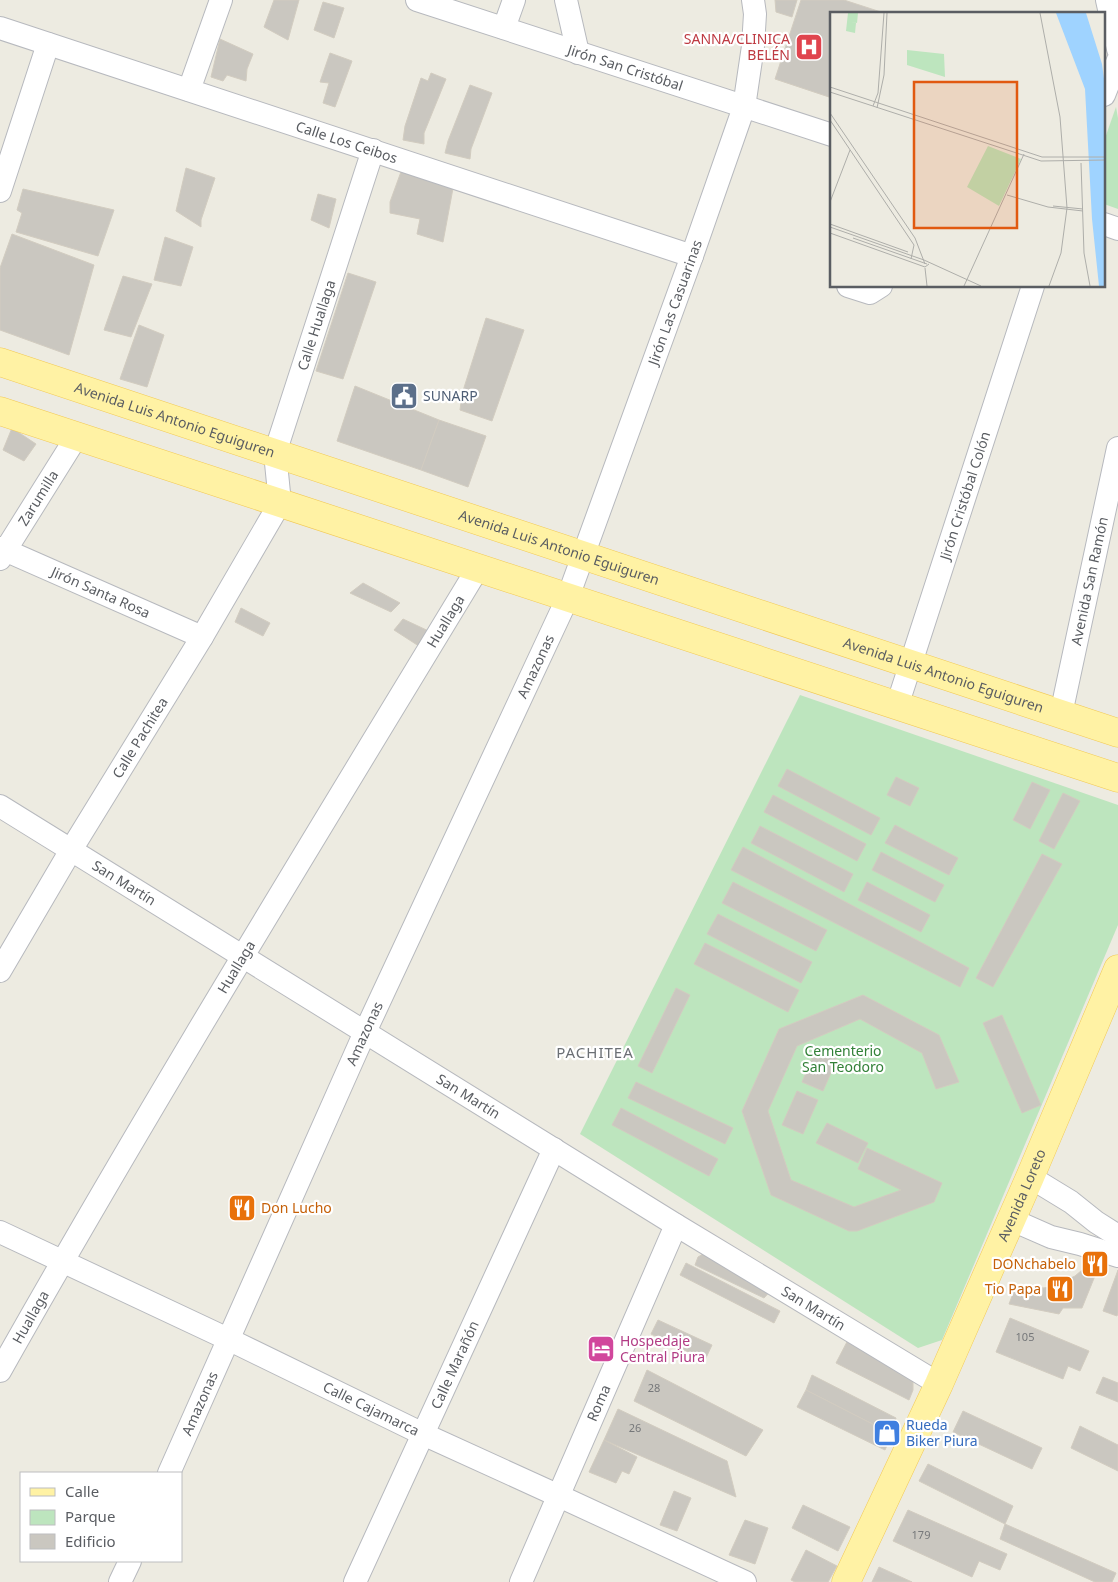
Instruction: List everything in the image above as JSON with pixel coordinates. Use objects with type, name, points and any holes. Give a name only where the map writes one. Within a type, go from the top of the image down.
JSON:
[{"type":"main road","name":"Avenida Luis Antonio Eguiguren","points":[[0,362],[1118,733]]},
{"type":"main road","points":[[0,411],[1118,778]]},
{"type":"main road","name":"Avenida Loreto","points":[[846,1582],[939,1384],[1118,970]]},
{"type":"street","points":[[189,90],[221,0]]},
{"type":"street","name":"Jirón San Cristóbal","points":[[417,0],[830,134]]},
{"type":"street","points":[[504,28],[514,0]]},
{"type":"street","points":[[566,0],[578,52]]},
{"type":"street","name":"Jirón Las Casuarinas","points":[[568,597],[744,107],[756,14],[753,0]]},
{"type":"street","points":[[1107,0],[1118,50]]},
{"type":"street","name":"Calle Los Ceibos","points":[[0,28],[692,256]]},
{"type":"street","points":[[0,191],[48,44]]},
{"type":"street","points":[[1106,90],[1118,60]]},
{"type":"street","name":"Calle Huallaga","points":[[280,503],[275,453],[373,150]]},
{"type":"street","points":[[1106,225],[1118,229]]},
{"type":"street","points":[[854,288],[870,293],[878,288]]},
{"type":"street","name":"Jirón Cristóbal Colón","points":[[898,706],[1032,288]]},
{"type":"street","name":"Zarumilla","points":[[2,552],[77,436]]},
{"type":"street","name":"Avenida San Ramón","points":[[1061,714],[1118,448]]},
{"type":"street","name":"Calle Pachitea","points":[[0,971],[71,850],[202,637],[280,503]]},
{"type":"street","name":"Jirón Santa Rosa","points":[[2,552],[202,637]]},
{"type":"street","name":"Huallaga","points":[[0,1371],[62,1261],[243,956],[478,568]]},
{"type":"street","name":"Amazonas","points":[[169,1472],[230,1340],[365,1032],[568,597]]},
{"type":"street","name":"San Martín","points":[[0,806],[676,1225],[939,1384]]},
{"type":"street","name":"Calle Marañón","points":[[355,1582],[554,1149]]},
{"type":"street","points":[[1030,1177],[1071,1202],[1096,1222],[1118,1236]]},
{"type":"street","points":[[1010,1219],[1051,1237],[1118,1256]]},
{"type":"street","name":"Roma","points":[[521,1582],[676,1225]]},
{"type":"street","name":"Calle Cajamarca","points":[[0,1232],[230,1340],[423,1434],[745,1582]]},
{"type":"street","points":[[120,1582],[130,1562]]},
{"type":"green space","points":[[1116,107],[1118,118],[1118,209],[1106,205],[1106,135]]},
{"type":"green space","name":"Cementerio San Teodoro","points":[[800,695],[1118,805],[1118,925],[942,1340],[918,1348],[580,1134]]},
{"type":"building","points":[[274,0],[299,0],[288,40],[264,27]]},
{"type":"building","points":[[775,0],[797,0],[792,17],[776,12]]},
{"type":"building","name":"SANNA/CLINICA BELÉN","points":[[801,0],[844,0],[881,12],[830,12],[830,97],[775,79]]},
{"type":"building","points":[[323,2],[344,8],[334,38],[314,30]]},
{"type":"building","points":[[220,39],[253,54],[247,69],[246,81],[227,75],[223,81],[211,77]]},
{"type":"building","points":[[330,53],[352,61],[335,107],[323,103],[329,83],[320,82]]},
{"type":"building","points":[[431,73],[446,79],[424,133],[424,144],[403,140],[405,126],[421,78],[428,81]]},
{"type":"building","points":[[470,85],[492,93],[471,149],[470,159],[445,153]]},
{"type":"building","points":[[186,168],[215,178],[201,220],[201,227],[176,211]]},
{"type":"building","points":[[402,169],[454,183],[443,242],[417,234],[420,219],[390,213],[390,202]]},
{"type":"building","points":[[23,189],[114,210],[98,256],[16,232],[22,213],[17,210]]},
{"type":"building","points":[[318,194],[336,199],[329,228],[311,220]]},
{"type":"building","points":[[12,234],[94,265],[69,355],[0,330],[0,268]]},
{"type":"building","points":[[165,237],[193,247],[181,286],[154,280]]},
{"type":"building","points":[[348,273],[376,282],[343,379],[316,371]]},
{"type":"building","points":[[123,276],[152,284],[131,337],[104,330]]},
{"type":"building","points":[[486,318],[524,330],[492,421],[460,410],[462,394]]},
{"type":"building","points":[[139,325],[164,335],[147,387],[120,379]]},
{"type":"building","points":[[355,386],[439,420],[421,470],[337,441]]},
{"type":"building","points":[[439,420],[486,436],[468,487],[421,470]]},
{"type":"building","points":[[12,428],[36,444],[24,461],[3,450]]},
{"type":"building","points":[[363,583],[400,603],[391,612],[350,593]]},
{"type":"building","points":[[241,608],[270,623],[263,636],[235,622]]},
{"type":"building","points":[[403,619],[435,634],[425,650],[394,630]]},
{"type":"building","points":[[787,769],[880,818],[871,835],[778,786]]},
{"type":"building","points":[[896,777],[919,788],[910,806],[887,795]]},
{"type":"building","points":[[1032,782],[1050,790],[1030,829],[1013,820]]},
{"type":"building","points":[[1063,793],[1080,801],[1054,849],[1039,841]]},
{"type":"building","points":[[773,795],[866,844],[857,861],[764,812]]},
{"type":"building","points":[[895,825],[958,858],[949,875],[885,843]]},
{"type":"building","points":[[760,826],[853,874],[844,892],[751,843]]},
{"type":"building","points":[[743,847],[969,968],[960,987],[731,870]]},
{"type":"building","points":[[881,852],[944,885],[935,902],[872,870]]},
{"type":"building","points":[[1042,854],[1062,864],[993,987],[976,978]]},
{"type":"building","points":[[733,882],[827,930],[816,951],[722,903]]},
{"type":"building","points":[[867,882],[930,915],[921,932],[858,900]]},
{"type":"building","points":[[718,914],[812,962],[801,983],[707,934]]},
{"type":"building","points":[[705,943],[799,990],[788,1012],[694,964]]},
{"type":"building","points":[[676,988],[690,995],[652,1073],[638,1066]]},
{"type":"building","points":[[863,995],[939,1035],[959,1082],[936,1089],[922,1053],[860,1019],[797,1046],[768,1111],[791,1180],[854,1207],[901,1190],[858,1169],[867,1148],[942,1183],[934,1202],[857,1231],[849,1231],[771,1195],[742,1111],[779,1029]]},
{"type":"building","points":[[1002,1015],[1041,1105],[1022,1113],[983,1023]]},
{"type":"building","points":[[816,1049],[837,1059],[823,1091],[802,1082]]},
{"type":"building","points":[[636,1082],[733,1128],[725,1144],[628,1098]]},
{"type":"building","points":[[797,1091],[818,1100],[803,1134],[782,1125]]},
{"type":"building","points":[[621,1108],[718,1159],[709,1176],[612,1125]]},
{"type":"building","points":[[827,1123],[868,1143],[858,1163],[816,1143]]},
{"type":"building","points":[[713,1248],[774,1287],[764,1298],[695,1265],[698,1257]]},
{"type":"building","points":[[1095,1259],[1101,1261],[1082,1308],[1063,1308],[1059,1314],[1009,1304],[1014,1291],[1052,1287],[1075,1276]]},
{"type":"building","points":[[686,1263],[780,1311],[774,1323],[680,1275]]},
{"type":"building","points":[[1118,1270],[1118,1313],[1117,1316],[1103,1311]]},
{"type":"building","points":[[1010,1318],[1089,1351],[1080,1371],[1068,1366],[1063,1379],[996,1352]]},
{"type":"building","points":[[658,1320],[712,1345],[705,1360],[651,1334]]},
{"type":"building","points":[[849,1338],[913,1379],[913,1390],[909,1400],[836,1363]]},
{"type":"building","points":[[647,1370],[763,1430],[746,1456],[634,1401]]},
{"type":"building","points":[[812,1375],[896,1418],[892,1434],[806,1390]]},
{"type":"building","points":[[1103,1377],[1118,1383],[1118,1402],[1096,1393]]},
{"type":"building","points":[[806,1390],[892,1434],[885,1450],[797,1407]]},
{"type":"building","points":[[618,1409],[727,1461],[736,1497],[604,1440]]},
{"type":"building","points":[[963,1411],[1042,1448],[1032,1469],[953,1432]]},
{"type":"building","points":[[1080,1426],[1118,1445],[1118,1471],[1071,1448]]},
{"type":"building","points":[[604,1440],[637,1457],[629,1474],[622,1471],[616,1483],[589,1472]]},
{"type":"building","points":[[928,1464],[1013,1506],[1005,1524],[919,1481]]},
{"type":"building","points":[[674,1491],[691,1498],[677,1531],[660,1525]]},
{"type":"building","points":[[803,1505],[850,1527],[838,1551],[792,1528]]},
{"type":"building","points":[[908,1510],[1007,1554],[1000,1570],[979,1561],[972,1577],[893,1541]]},
{"type":"building","points":[[745,1520],[768,1528],[755,1564],[729,1555]]},
{"type":"building","points":[[1005,1524],[1116,1573],[1112,1582],[1095,1582],[1000,1539]]},
{"type":"building","points":[[806,1550],[837,1566],[828,1582],[795,1582],[791,1580]]},
{"type":"building","points":[[879,1567],[912,1582],[872,1582]]},
{"type":"place","name":"SANNA/CLINICA BELÉN","points":[[809,47]]},
{"type":"place","name":"SUNARP","points":[[404,396]]},
{"type":"place","name":"Don Lucho","points":[[242,1208]]},
{"type":"place","name":"DONchabelo","points":[[1095,1264]]},
{"type":"place","name":"Tio Papa","points":[[1060,1289]]},
{"type":"place","name":"Hospedaje Central Piura","points":[[601,1349]]},
{"type":"place","name":"Rueda Biker Piura","points":[[887,1433]]},
{"type":"district","name":"PACHITEA","points":[[595,1053]]}]
